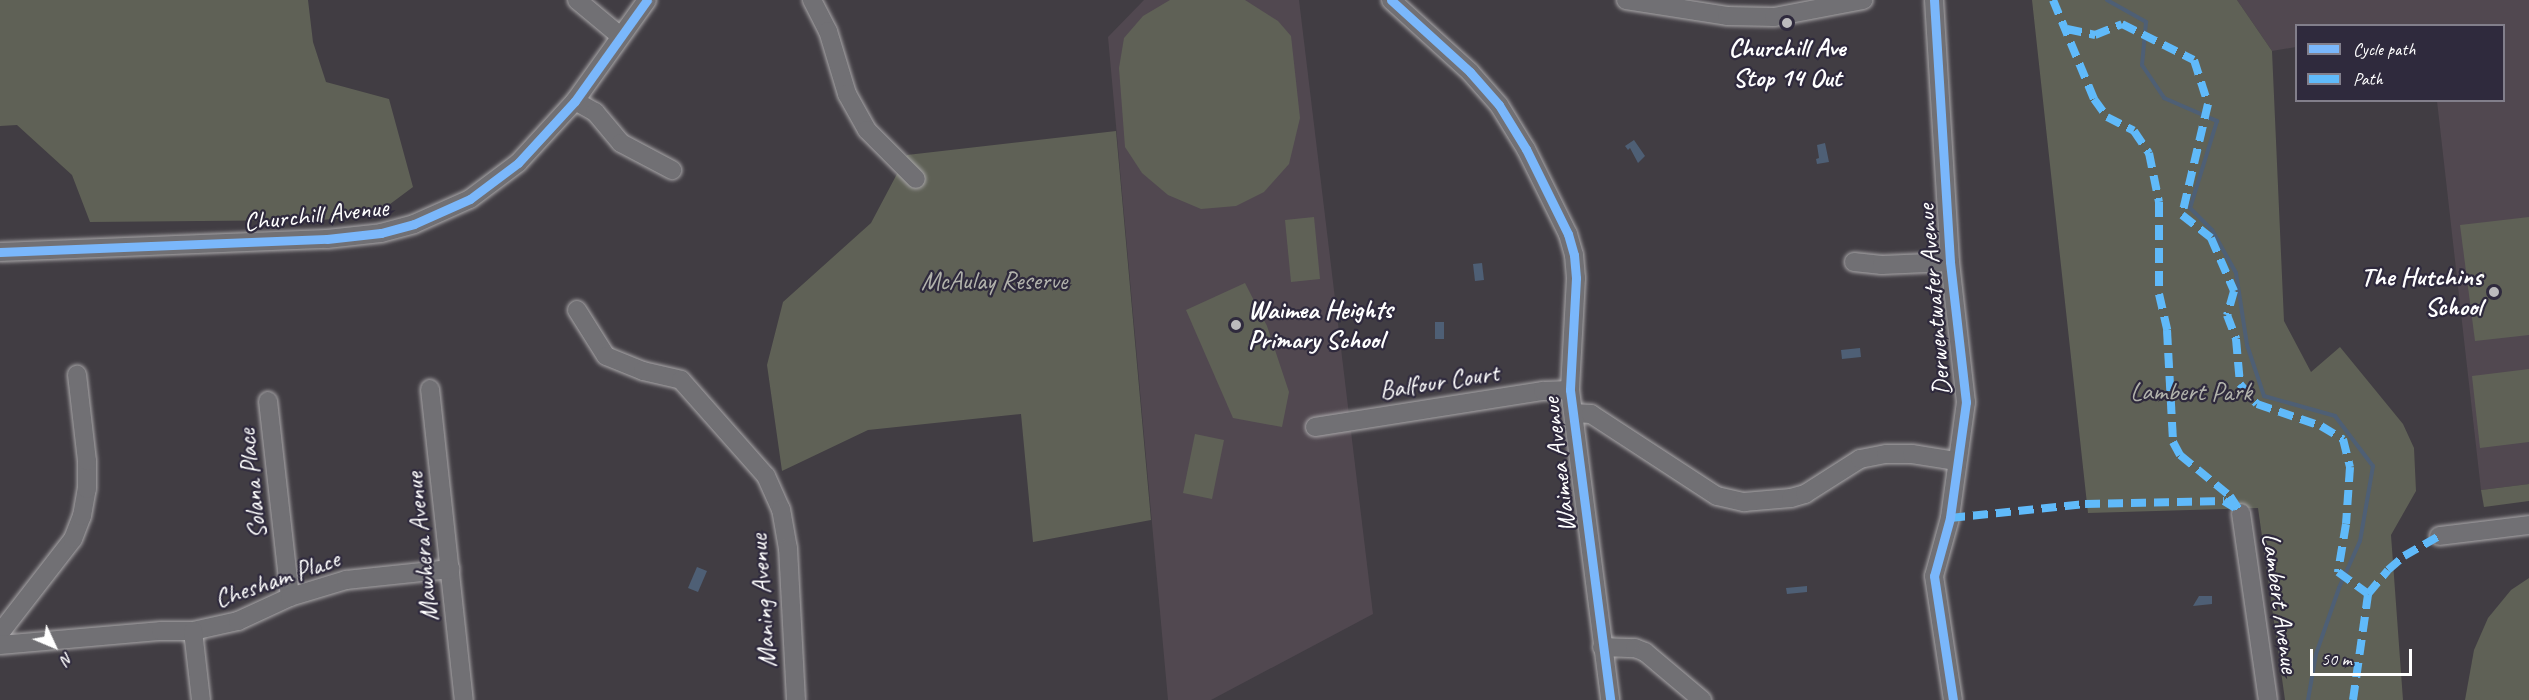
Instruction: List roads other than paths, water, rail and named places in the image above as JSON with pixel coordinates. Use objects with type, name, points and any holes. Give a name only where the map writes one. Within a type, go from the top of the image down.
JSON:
[{"type":"street","points":[[577,0],[620,36]]},
{"type":"street","name":"Churchill Avenue","points":[[0,252],[327,239],[392,230],[414,224],[470,199],[519,163],[575,101],[647,0]]},
{"type":"street","points":[[812,0],[828,31],[847,94],[867,130],[916,179]]},
{"type":"street","name":"Waimea Avenue","points":[[1391,0],[1407,6],[1498,105],[1526,149],[1568,234],[1574,255],[1576,278],[1570,390],[1610,700]]},
{"type":"street","points":[[1626,0],[1727,16],[1774,17],[1863,0]]},
{"type":"street","name":"Derwentwater Avenue","points":[[1934,0],[1950,262],[1966,402],[1956,461],[1950,518],[1934,576],[1953,700]]},
{"type":"street","points":[[575,101],[595,112],[621,143],[672,170]]},
{"type":"street","points":[[1854,262],[1882,265],[1950,262]]},
{"type":"street","name":"Maning Avenue","points":[[577,310],[606,356],[643,372],[681,380],[766,476],[781,509],[788,548],[796,700]]},
{"type":"street","points":[[0,633],[73,539],[82,516],[87,489],[87,461],[77,375]]},
{"type":"street","name":"Mawhera Avenue","points":[[430,389],[464,700]]},
{"type":"street","name":"Balfour Court","points":[[1315,427],[1543,391],[1570,390]]},
{"type":"street","name":"Solana Place","points":[[268,401],[290,597]]},
{"type":"street","points":[[1574,413],[1591,414],[1717,496],[1744,502],[1791,498],[1805,494],[1860,459],[1886,454],[1912,454],[1956,461]]},
{"type":"street","name":"Lambert Avenue","points":[[2241,513],[2268,700]]},
{"type":"street","points":[[2439,536],[2529,525]]},
{"type":"street","name":"Chesham Place","points":[[0,645],[124,634],[193,631],[238,621],[290,597],[346,580],[450,569]]},
{"type":"street","points":[[193,631],[201,700]]},
{"type":"street","points":[[1602,647],[1635,648],[1645,652],[1702,700]]},
{"type":"water","points":[[1634,140],[1645,156],[1638,163],[1630,148],[1628,150],[1625,146]]},
{"type":"water","points":[[1825,143],[1829,162],[1817,164],[1816,159],[1819,158],[1817,145]]},
{"type":"water","points":[[1482,263],[1484,280],[1475,281],[1473,264]]},
{"type":"water","points":[[1435,322],[1444,322],[1444,339],[1435,339]]},
{"type":"water","points":[[1860,348],[1861,357],[1842,359],[1841,350]]},
{"type":"water","points":[[697,567],[707,571],[698,592],[688,588]]},
{"type":"water","points":[[1807,586],[1807,592],[1787,594],[1786,588]]},
{"type":"water","points":[[2199,596],[2212,596],[2212,604],[2193,606]]},
{"type":"waterway","points":[[2107,0],[2146,22],[2142,65],[2164,98],[2217,121],[2190,208],[2212,230],[2236,273],[2247,345],[2264,396],[2335,416],[2373,466],[2360,541],[2339,588],[2316,654],[2308,700]]},
{"type":"place","name":"Churchill Ave Stop 14 Out","points":[[1787,23]]},
{"type":"place","name":"The Hutchins School","points":[[2494,292]]},
{"type":"place","name":"Waimea Heights Primary School","points":[[1236,325]]},
{"type":"park label","name":"McAulay Reserve","points":[[994,281]]},
{"type":"park label","name":"Lambert Park","points":[[2191,392]]}]
